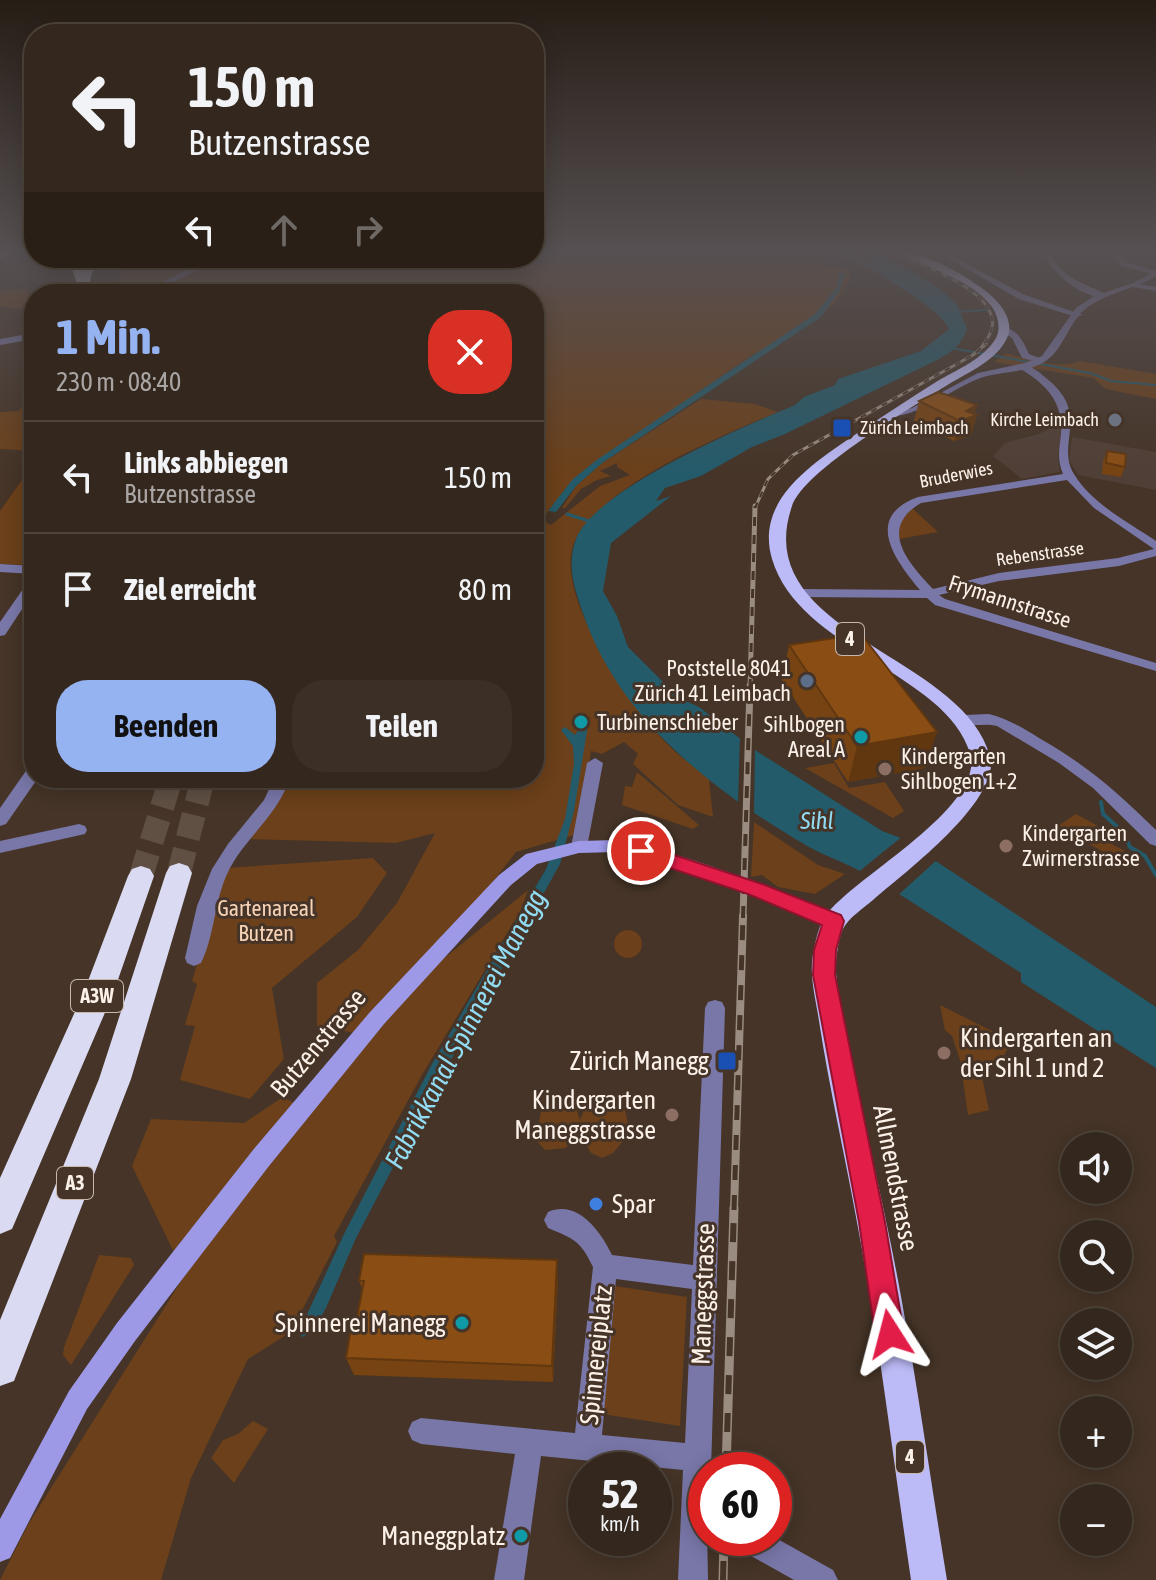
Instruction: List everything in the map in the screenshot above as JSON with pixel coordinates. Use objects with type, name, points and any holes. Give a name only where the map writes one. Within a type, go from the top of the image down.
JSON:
[{"type":"highway","name":"A3","points":[[0,1367],[115,1079],[179,873]]},
{"type":"highway","name":"A3W","points":[[0,1217],[98,994],[141,876]]},
{"type":"main road","name":"4","points":[[834,921],[959,812],[982,770],[974,736],[964,720],[944,701],[852,640],[786,577],[778,555],[780,518],[786,500],[796,485],[825,459],[988,356],[1005,330]]},
{"type":"main road","points":[[565,850],[616,846],[653,854],[780,898],[834,921]]},
{"type":"main road","name":"Butzenstrasse","points":[[0,1548],[78,1400],[126,1332],[261,1158],[412,977],[505,880],[532,859],[565,850]]},
{"type":"main road","name":"Allmendstrasse","points":[[834,921],[825,950],[824,975],[872,1222],[929,1580]]},
{"type":"street","points":[[897,413],[915,410],[981,375],[1031,364],[1051,353],[1066,327]]},
{"type":"street","points":[[1005,330],[1016,337],[1025,356],[1052,384],[1062,401],[1067,421],[1062,458],[1070,476],[1105,511],[1156,549]]},
{"type":"street","points":[[0,342],[24,338]]},
{"type":"street","name":"Bruderwies","points":[[929,594],[896,550],[892,537],[892,524],[906,506],[929,496],[1070,476]]},
{"type":"street","name":"Rebenstrasse","points":[[929,594],[1014,574],[1119,562],[1156,549]]},
{"type":"street","points":[[0,568],[24,569]]},
{"type":"street","name":"Frymannstrasse","points":[[800,593],[929,594],[940,602],[1156,667]]},
{"type":"street","points":[[0,632],[24,597]]},
{"type":"street","points":[[964,720],[989,719],[1002,723],[1064,759],[1099,784],[1156,840]]},
{"type":"street","points":[[565,850],[595,763]]},
{"type":"street","points":[[0,820],[24,786]]},
{"type":"street","points":[[194,958],[207,905],[220,871],[242,837],[276,799],[279,788]]},
{"type":"street","points":[[0,847],[79,830]]},
{"type":"street","name":"Maneggstrasse","points":[[697,1452],[715,1008]]},
{"type":"street","points":[[556,1220],[574,1224],[589,1233],[605,1266]]},
{"type":"street","name":"Spinnereiplatz","points":[[587,1446],[605,1266],[703,1278]]},
{"type":"street","name":"Spinnereiplatz","points":[[421,1431],[688,1457]]},
{"type":"street","points":[[509,1580],[530,1441]]},
{"type":"street","name":"Maneggstrasse","points":[[693,1580],[696,1556]]},
{"type":"street","points":[[780,1556],[823,1580]]},
{"type":"shaded area","points":[[1064,421],[1058,457],[1060,472],[1022,479],[993,456],[1005,443],[1039,434]]},
{"type":"shaded area","points":[[1072,437],[1156,452],[1156,490],[1078,475],[1069,460]]},
{"type":"green space","points":[[544,327],[805,327],[753,355],[617,446],[585,471],[544,517]]},
{"type":"green space","points":[[1006,353],[1043,363],[1080,361],[1156,374],[1156,399],[1106,389],[1093,378],[994,362]]},
{"type":"green space","points":[[701,399],[755,404],[778,412],[669,462],[616,496],[594,515],[578,535],[571,556],[573,582],[594,639],[628,694],[659,735],[709,779],[713,817],[678,805],[633,764],[638,754],[624,742],[602,754],[591,751],[581,821],[574,835],[516,852],[492,883],[355,1033],[317,1026],[317,983],[358,950],[397,903],[435,833],[396,843],[246,839],[277,800],[269,788],[544,788],[544,521],[551,525],[600,486],[630,475],[617,467],[617,463],[600,471],[611,476],[581,489],[562,508],[576,486],[602,463]]},
{"type":"green space","points":[[24,404],[24,450],[0,449],[0,412],[19,411]]},
{"type":"green space","points":[[24,477],[24,565],[0,564],[0,511]]},
{"type":"green space","points":[[912,508],[938,532],[899,539],[898,523]]},
{"type":"green space","points":[[834,763],[849,788],[885,782],[904,811],[893,818],[805,768]]},
{"type":"green space","points":[[637,772],[699,825],[693,829],[622,805],[625,786],[632,787]]},
{"type":"green space","points":[[1076,814],[1098,826],[1092,833],[1132,855],[1124,864],[1058,826]]},
{"type":"green space","points":[[754,822],[818,865],[845,874],[815,894],[778,887],[762,875],[751,877]]},
{"type":"green space","name":"Gartenareal Butzen","points":[[373,858],[387,873],[357,917],[272,988],[284,1059],[250,1099],[180,1080],[195,1026],[185,1025],[197,984],[192,981],[226,868]]},
{"type":"green space","points":[[528,890],[521,910],[422,1075],[334,1236],[337,1242],[291,1332],[248,1359],[191,1478],[161,1580],[0,1580],[29,1523],[185,1275],[132,1166],[151,1119],[244,1123],[283,1097],[305,1109],[426,973]]},
{"type":"green space","points":[[628,930],[638,934],[642,944],[638,954],[628,958],[618,954],[614,944],[618,934]]},
{"type":"green space","points":[[940,1005],[1012,1041],[1002,1059],[982,1077],[989,1110],[968,1115],[960,1060],[952,1036],[945,1030]]},
{"type":"green space","points":[[544,1093],[572,1096],[580,1120],[585,1108],[605,1103],[625,1110],[630,1133],[613,1153],[602,1158],[591,1153],[578,1131],[566,1148],[545,1150],[536,1140]]},
{"type":"green space","points":[[99,1255],[131,1258],[134,1265],[71,1365],[63,1355],[64,1347]]},
{"type":"green space","points":[[615,1286],[687,1297],[680,1426],[602,1414]]},
{"type":"green space","points":[[253,1421],[268,1429],[234,1483],[211,1458],[223,1440],[238,1434]]},
{"type":"water","points":[[796,327],[806,327],[602,463],[576,486],[556,512],[548,511],[573,479],[598,459]]},
{"type":"water","name":"Sihl","points":[[947,327],[967,329],[952,350],[939,359],[752,447],[701,476],[665,488],[656,501],[671,496],[611,543],[603,591],[617,616],[628,647],[679,698],[699,707],[755,750],[882,831],[901,838],[1156,1007],[1156,1068],[1021,982],[1021,973],[942,921],[862,872],[807,846],[772,825],[706,777],[674,750],[621,688],[600,654],[578,597],[572,559],[576,539],[589,520],[611,500],[674,461],[835,385],[838,379],[921,351],[949,329]]},
{"type":"water","points":[[582,725],[588,725],[574,811],[560,864],[423,1110],[356,1238],[326,1308],[312,1332],[302,1337],[299,1332],[344,1234],[432,1064],[546,869],[565,819],[574,764],[573,746],[561,730],[565,727],[575,735]]},
{"type":"pier","points":[[740,734],[755,746],[754,815],[738,804]]},
{"type":"pier","points":[[904,835],[939,858],[895,898],[856,874]]},
{"type":"building","points":[[938,392],[977,405],[966,411],[977,415],[960,421],[919,401]]},
{"type":"building","points":[[1107,451],[1126,454],[1125,467],[1106,463]]},
{"type":"building","points":[[861,634],[937,732],[857,746],[789,645]]},
{"type":"building","name":"Spinnerei Manegg","points":[[364,1254],[557,1260],[552,1366],[346,1358],[364,1281],[359,1281]]},
{"type":"waterway","points":[[951,348],[1090,373],[1111,381],[1156,385]]},
{"type":"waterway","name":"Fabrikkanal Spinnerei Manegg","points":[[567,514],[595,523]]},
{"type":"waterway","points":[[1101,802],[1103,814],[1123,832],[1130,847],[1145,856],[1156,875]]},
{"type":"tunnel","points":[[141,876],[168,788]]},
{"type":"tunnel","points":[[179,873],[200,788]]},
{"type":"railway","points":[[980,349],[992,327]]},
{"type":"railway","points":[[980,349],[986,344]]},
{"type":"railway","points":[[755,508],[768,479],[793,455],[980,349]]},
{"type":"railway","points":[[750,688],[755,506]]},
{"type":"railway","points":[[743,918],[750,686]]},
{"type":"railway","points":[[734,1210],[743,916]]},
{"type":"railway","points":[[727,1452],[734,1208]]},
{"type":"railway","points":[[723,1580],[724,1556]]},
{"type":"place","name":"Kirche Leimbach","points":[[1115,420]]},
{"type":"place","name":"Zürich Leimbach","points":[[842,428]]},
{"type":"place","name":"Poststelle 8041 Zürich 41 Leimbach","points":[[807,681]]},
{"type":"place","name":"Turbinenschieber","points":[[581,722]]},
{"type":"place","name":"Sihlbogen Areal A","points":[[861,737]]},
{"type":"place","name":"Kindergarten Sihlbogen 1+2","points":[[885,769]]},
{"type":"place","name":"Kindergarten Zwirnerstrasse","points":[[1006,846]]},
{"type":"place","name":"Kindergarten an der Sihl 1 und 2","points":[[944,1053]]},
{"type":"place","name":"Zürich Manegg","points":[[727,1061]]},
{"type":"place","name":"Kindergarten Maneggstrasse","points":[[672,1115]]},
{"type":"place","name":"Spar","points":[[596,1204]]},
{"type":"place","name":"Spinnerei Manegg","points":[[462,1323]]},
{"type":"place","name":"Maneggplatz","points":[[521,1536]]},
{"type":"route","points":[[641,851],[755,889],[834,921],[825,950],[824,975],[872,1222],[890,1334]]}]
